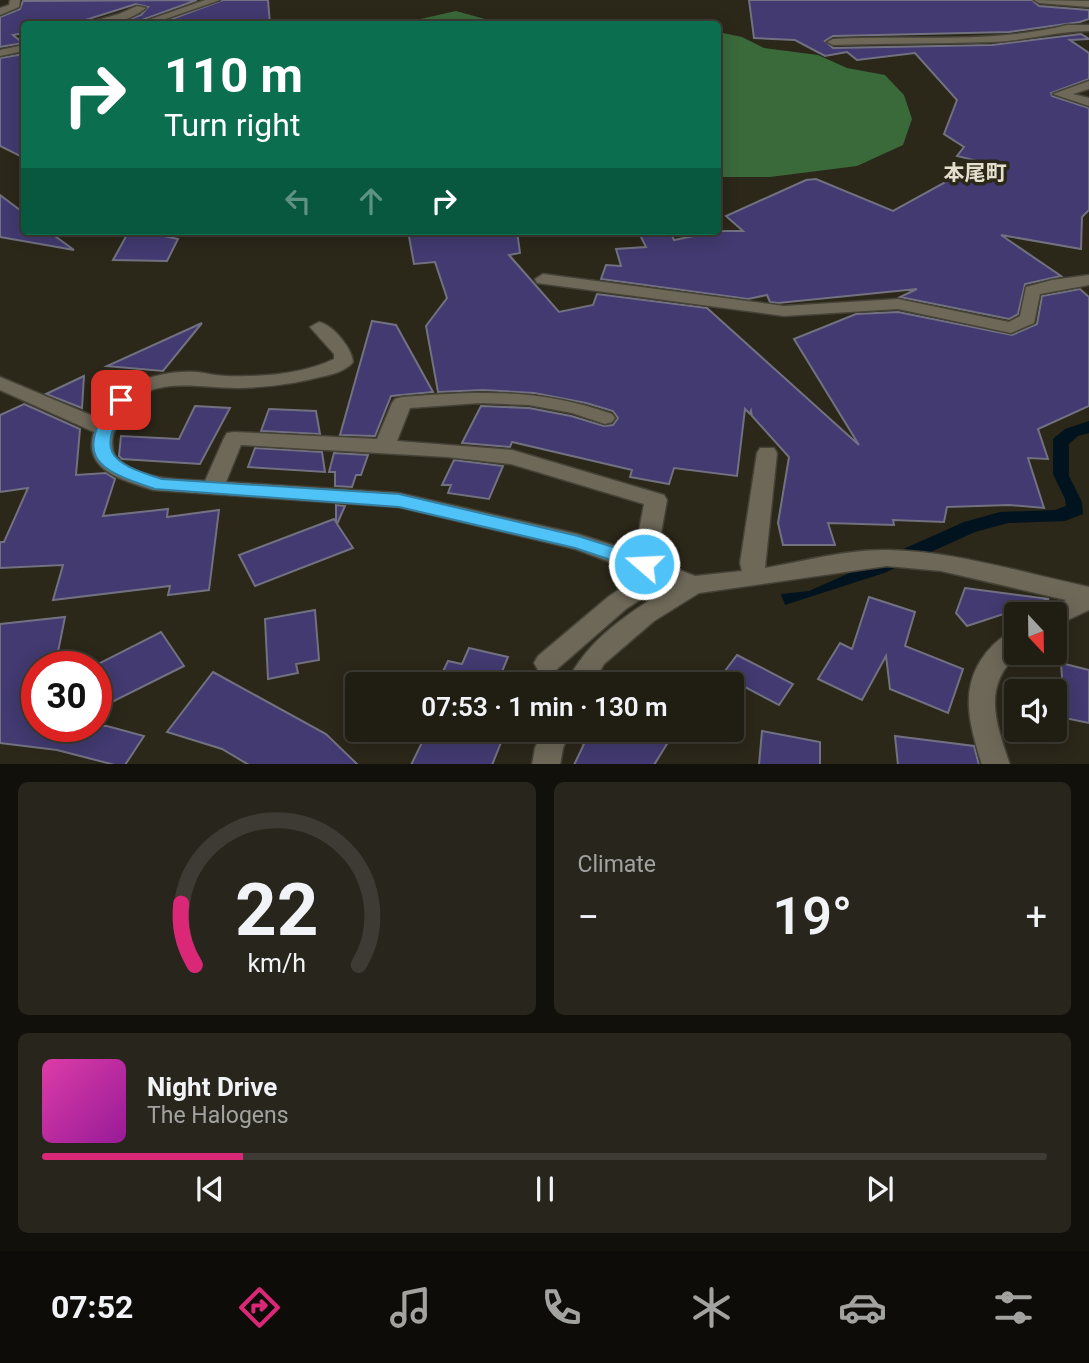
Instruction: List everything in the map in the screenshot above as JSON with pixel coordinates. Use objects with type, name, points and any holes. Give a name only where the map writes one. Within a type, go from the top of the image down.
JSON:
[{"type":"street","points":[[0,12],[14,7],[15,0]]},
{"type":"street","points":[[151,21],[215,0]]},
{"type":"street","points":[[1039,0],[1087,5]]},
{"type":"street","points":[[103,21],[122,17],[141,8]]},
{"type":"street","points":[[833,42],[993,39],[1067,28],[1089,28]]},
{"type":"street","points":[[0,43],[21,39]]},
{"type":"street","points":[[0,53],[21,49]]},
{"type":"street","points":[[1089,85],[1059,94],[1089,102]]},
{"type":"street","points":[[543,279],[784,311],[898,304],[1011,328],[1028,319],[1032,291],[1089,280]]},
{"type":"street","points":[[319,327],[342,353],[344,362],[335,368],[253,380],[227,382],[182,378],[150,384],[121,400],[100,443],[106,460],[124,473],[161,485],[399,500],[578,542],[694,584]]},
{"type":"street","points":[[0,383],[105,429]]},
{"type":"street","points":[[385,446],[402,403],[513,396],[580,408],[605,418]]},
{"type":"street","points":[[212,489],[233,438],[385,446],[512,457],[656,500],[654,568],[547,663]]},
{"type":"street","points":[[756,578],[752,564],[767,453]]},
{"type":"street","points":[[586,672],[595,657],[635,622],[694,584],[756,578],[852,561],[887,558],[941,563],[1089,597]]},
{"type":"street","points":[[1068,609],[1089,597]]},
{"type":"street","points":[[996,764],[984,727],[980,687],[997,654],[1004,649]]},
{"type":"street","points":[[546,764],[553,742]]},
{"type":"green space","points":[[456,11],[492,21],[411,21]]},
{"type":"green space","points":[[721,33],[742,37],[764,48],[818,55],[847,68],[885,75],[904,95],[912,119],[903,145],[857,166],[770,177],[721,177]]},
{"type":"water","points":[[1089,421],[1089,433],[1078,436],[1069,444],[1069,476],[1082,502],[1083,514],[1065,521],[1008,523],[975,532],[884,573],[785,605],[781,594],[809,591],[964,522],[1000,512],[1055,510],[1066,506],[1053,474],[1053,439],[1065,429]]},
{"type":"building","points":[[197,0],[139,21],[125,21],[141,15],[148,7],[136,4],[82,21],[21,21],[21,34],[13,35],[21,43],[0,47],[0,17],[20,9],[23,1]]},
{"type":"building","points":[[223,0],[268,0],[270,21],[166,21]]},
{"type":"building","points":[[749,0],[1032,0],[1039,6],[1089,10],[1089,19],[1080,22],[1009,32],[833,36],[825,41],[833,48],[992,45],[1081,34],[1089,39],[1070,40],[1089,53],[1089,79],[1051,93],[1052,96],[1089,108],[1089,210],[1082,217],[1081,249],[1001,235],[1061,276],[1025,284],[1018,314],[1009,319],[900,297],[917,289],[778,303],[770,302],[767,295],[748,299],[601,279],[606,265],[621,266],[616,249],[646,247],[640,235],[672,235],[674,240],[698,235],[721,235],[721,231],[743,231],[726,216],[806,180],[816,179],[893,211],[982,162],[957,156],[964,147],[944,134],[957,100],[915,53],[857,60],[847,52],[825,56],[795,40],[754,38]]},
{"type":"building","points":[[21,54],[21,156],[0,146],[0,58]]},
{"type":"building","points":[[0,195],[21,211],[21,235],[53,235],[74,250],[0,237]]},
{"type":"building","points":[[127,235],[160,235],[178,239],[167,261],[113,260]]},
{"type":"building","points":[[409,235],[518,235],[520,253],[509,255],[559,312],[593,305],[597,294],[707,308],[859,445],[794,339],[856,314],[898,312],[1012,335],[1037,324],[1042,296],[1080,289],[1089,297],[1089,406],[1038,429],[1048,459],[1028,458],[1044,508],[1009,505],[947,507],[944,522],[893,520],[894,525],[828,523],[835,545],[783,545],[778,523],[789,457],[752,416],[751,411],[750,414],[745,409],[737,476],[674,468],[669,484],[630,477],[632,470],[512,442],[510,447],[462,443],[481,406],[529,408],[604,426],[613,425],[618,418],[613,411],[534,393],[483,390],[438,392],[426,326],[447,298],[435,262],[414,264]]},
{"type":"building","points":[[372,321],[396,325],[433,392],[391,396],[375,436],[340,435]]},
{"type":"building","points":[[202,323],[163,371],[107,366]]},
{"type":"building","points":[[84,376],[82,408],[46,394]]},
{"type":"building","points":[[24,404],[80,429],[76,475],[106,473],[115,479],[103,516],[168,509],[167,517],[219,510],[209,590],[168,595],[170,586],[53,600],[63,565],[0,568],[0,542],[4,542],[28,488],[0,492],[0,415]]},
{"type":"building","points":[[195,406],[230,408],[200,464],[122,459],[119,456],[121,436],[179,439]]},
{"type":"building","points":[[269,409],[316,411],[320,434],[261,431]]},
{"type":"building","points":[[255,448],[322,452],[325,472],[248,467]]},
{"type":"building","points":[[334,453],[368,455],[361,475],[356,475],[352,487],[335,486],[335,472],[329,472]]},
{"type":"building","points":[[454,460],[503,466],[489,499],[448,493],[451,485],[442,485]]},
{"type":"building","points":[[336,505],[345,506],[337,524],[353,548],[255,586],[239,555],[334,519],[336,522]]},
{"type":"building","points":[[965,588],[1049,599],[1040,602],[1004,602],[1004,614],[967,626],[956,613]]},
{"type":"building","points":[[869,597],[915,612],[905,646],[963,669],[948,713],[890,689],[886,656],[862,700],[818,679],[840,643],[852,649]]},
{"type":"building","points":[[315,610],[319,660],[296,664],[298,673],[268,679],[265,619]]},
{"type":"building","points":[[65,617],[58,651],[21,651],[21,742],[112,742],[112,727],[144,736],[126,764],[111,764],[57,750],[0,743],[0,624]]},
{"type":"building","points":[[161,632],[184,666],[112,702],[112,657]]},
{"type":"building","points":[[469,648],[508,657],[502,672],[443,672],[448,661],[462,664]]},
{"type":"building","points":[[737,655],[793,684],[779,705],[744,687],[744,672],[724,672]]},
{"type":"building","points":[[1061,665],[1089,670],[1089,723],[1067,718],[1067,679],[1062,679]]},
{"type":"building","points":[[213,672],[326,734],[357,764],[247,764],[222,749],[167,732]]},
{"type":"building","points":[[762,731],[820,742],[820,764],[759,764]]},
{"type":"building","points":[[895,736],[974,746],[979,764],[898,764]]},
{"type":"building","points":[[422,742],[501,742],[492,764],[411,764]]},
{"type":"building","points":[[579,742],[667,744],[655,764],[574,764],[584,744]]},
{"type":"district","name":"本尾町","points":[[975,173]]},
{"type":"route","points":[[121,400],[110,417],[100,443],[106,460],[124,473],[161,485],[399,500],[578,542],[644,564]]}]
